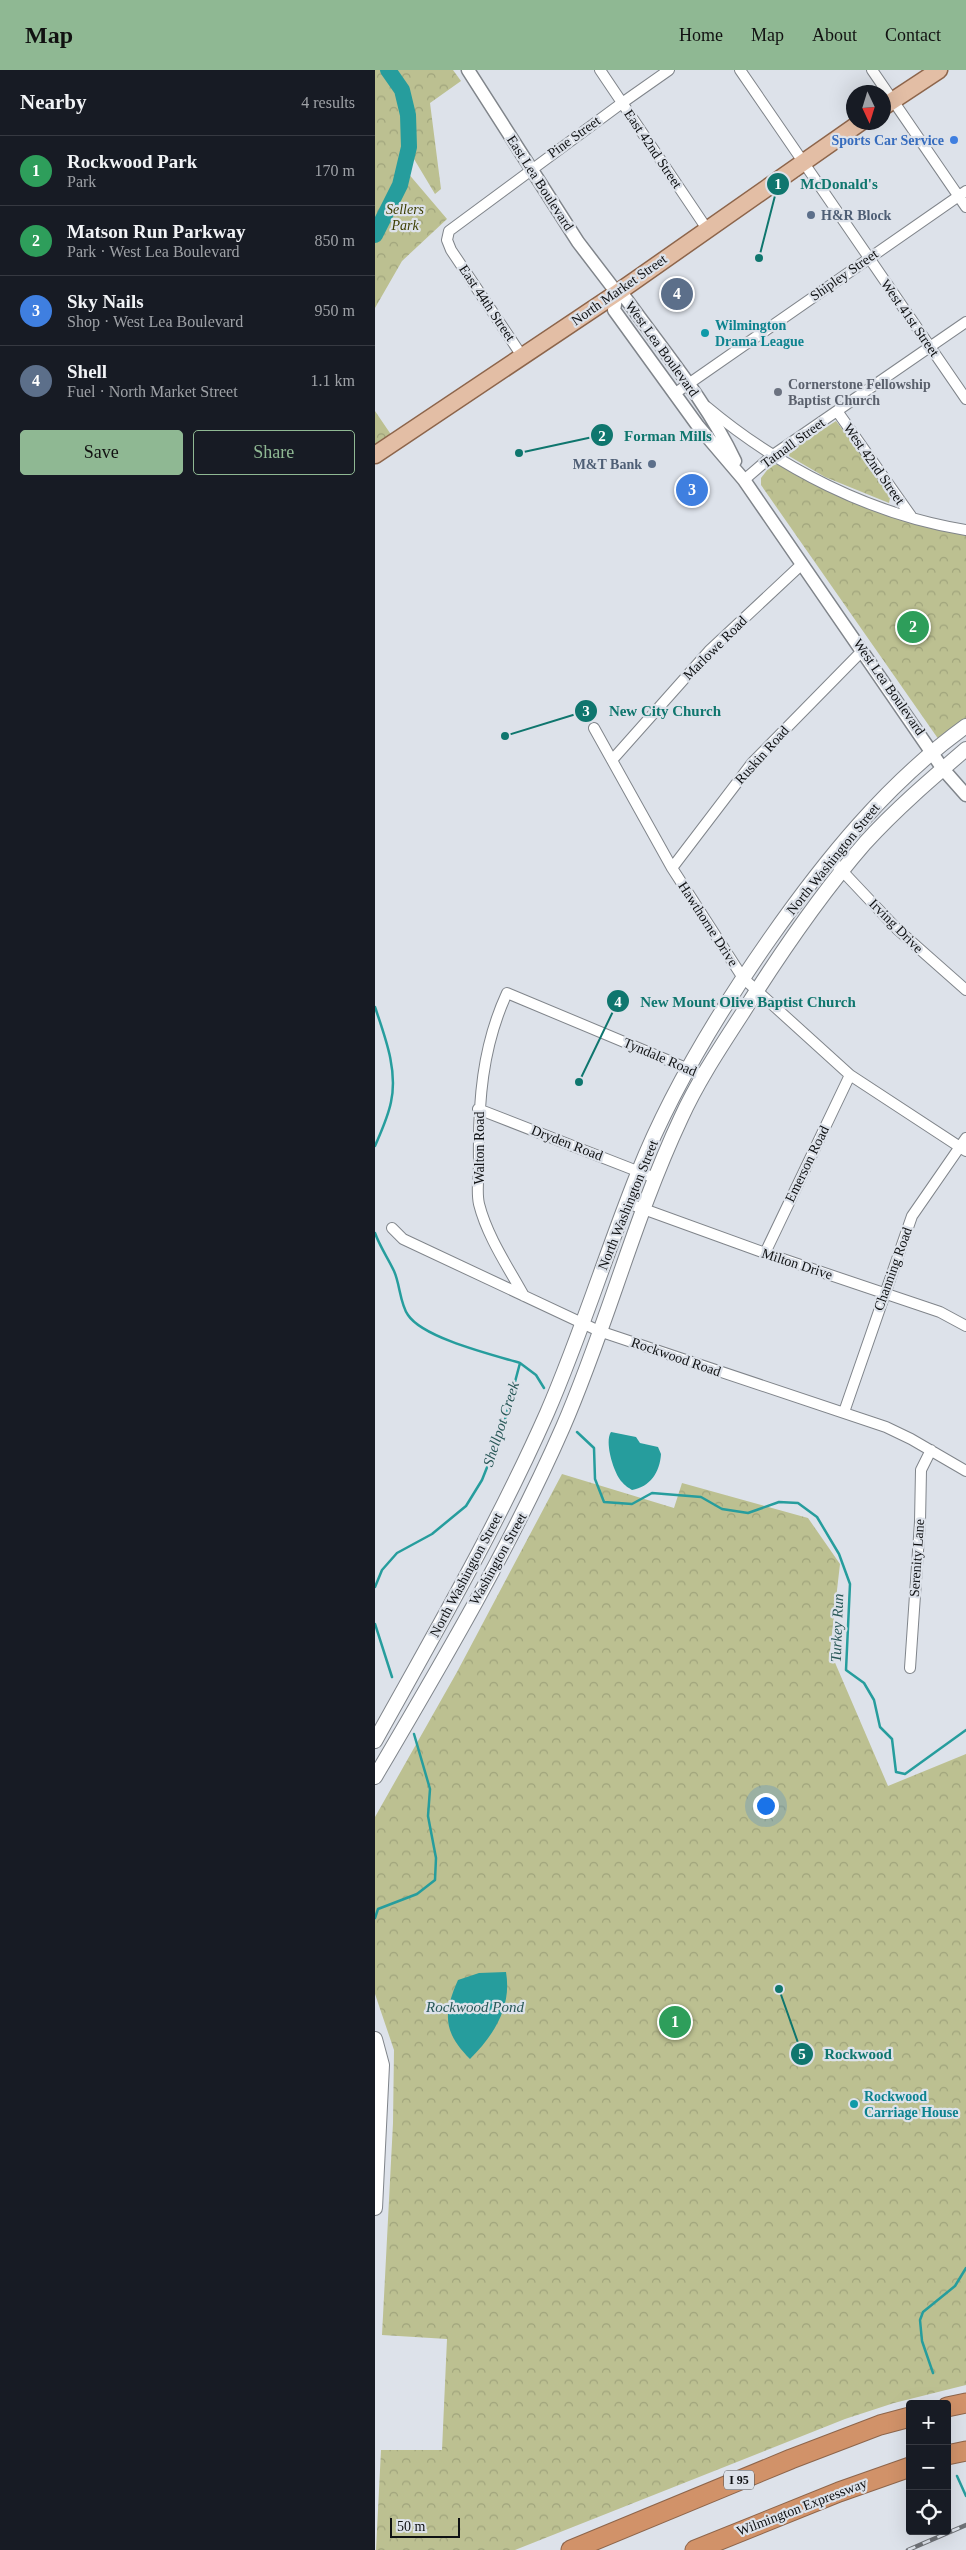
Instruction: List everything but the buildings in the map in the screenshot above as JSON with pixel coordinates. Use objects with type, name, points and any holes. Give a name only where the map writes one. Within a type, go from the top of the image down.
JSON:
[{"type":"highway","points":[[951,2406],[966,2403]]},
{"type":"highway","name":"I 95","points":[[571,2550],[791,2459],[906,2418]]},
{"type":"highway","points":[[951,2454],[966,2451]]},
{"type":"highway","name":"Wilmington Expressway","points":[[695,2550],[839,2492],[906,2468]]},
{"type":"main road","points":[[891,102],[939,70]]},
{"type":"main road","name":"North Market Street","points":[[375,455],[617,293],[850,130]]},
{"type":"main road","name":"North Washington Street","points":[[375,1741],[508,1497],[547,1413],[583,1323],[638,1171],[687,1068],[743,978],[830,858],[878,803],[932,750],[966,726]]},
{"type":"main road","name":"North Washington Street","points":[[599,1331],[643,1209],[681,1116],[703,1075],[757,989],[842,871],[868,841],[943,768],[966,749]]},
{"type":"main road","name":"Washington Street","points":[[375,1777],[415,1709],[520,1519],[565,1424],[599,1331]]},
{"type":"main road","points":[[375,1734],[386,1720]]},
{"type":"main road","points":[[375,2039],[382,2065],[375,2208]]},
{"type":"street","name":"East Lea Boulevard","points":[[468,70],[530,170],[578,242],[617,293]]},
{"type":"street","name":"East 42nd Street","points":[[599,70],[707,229]]},
{"type":"street","name":"Pine Street","points":[[451,250],[447,237],[451,229],[622,102],[669,70]]},
{"type":"street","name":"West 41st Street","points":[[740,70],[966,399]]},
{"type":"street","points":[[872,70],[879,85]]},
{"type":"street","points":[[891,108],[962,194],[966,207]]},
{"type":"street","name":"Shipley Street","points":[[674,394],[962,194]]},
{"type":"street","name":"East 44th Street","points":[[451,250],[522,356]]},
{"type":"street","name":"West Lea Boulevard","points":[[744,480],[727,443],[697,398],[624,296],[617,293],[614,310],[698,426],[744,480],[943,768],[966,796]]},
{"type":"street","name":"Tatnall Street","points":[[744,480],[773,455],[966,322]]},
{"type":"street","points":[[697,398],[773,455],[859,499],[911,516],[965,528]]},
{"type":"street","name":"West 42nd Street","points":[[837,411],[911,516]]},
{"type":"street","name":"Marlowe Road","points":[[613,759],[709,652],[802,564]]},
{"type":"street","name":"Ruskin Road","points":[[672,868],[752,763],[863,650]]},
{"type":"street","name":"Hawthorne Drive","points":[[594,728],[613,759],[672,868],[743,978],[850,1075],[963,1150]]},
{"type":"street","name":"Irving Drive","points":[[830,858],[897,930],[966,990]]},
{"type":"street","name":"Tyndale Road","points":[[507,993],[703,1075]]},
{"type":"street","name":"Walton Road","points":[[507,993],[499,1011],[487,1051],[479,1109],[479,1202],[488,1229],[524,1296]]},
{"type":"street","name":"Emerson Road","points":[[765,1253],[850,1075]]},
{"type":"street","name":"Dryden Road","points":[[479,1109],[655,1178]]},
{"type":"street","name":"Channing Road","points":[[844,1412],[912,1216],[963,1150],[966,1138]]},
{"type":"street","name":"Milton Drive","points":[[627,1203],[765,1253],[939,1312],[966,1326]]},
{"type":"street","name":"Rockwood Road","points":[[392,1228],[403,1239],[599,1331],[900,1432],[966,1472]]},
{"type":"street","name":"Serenity Lane","points":[[909,1668],[921,1522],[921,1470],[931,1450]]},
{"type":"green space","name":"Sellers Park","points":[[375,70],[453,70],[461,81],[430,103],[441,189],[435,194],[411,154],[407,172],[447,219],[402,261],[375,308]]},
{"type":"green space","points":[[375,411],[392,436],[375,447]]},
{"type":"green space","points":[[836,421],[891,493],[889,503],[825,477],[789,456],[790,451]]},
{"type":"green space","points":[[782,464],[812,482],[966,534],[966,721],[939,740],[761,485],[761,478],[771,465]]},
{"type":"green space","points":[[562,1474],[674,1508],[682,1483],[808,1518],[840,1564],[830,1651],[888,1786],[966,1754],[966,2385],[894,2403],[845,2419],[515,2550],[376,2550],[381,2450],[442,2450],[447,2339],[382,2335],[393,2123],[394,2050],[375,1994],[375,1817],[457,1672]]},
{"type":"water","points":[[611,1432],[636,1437],[640,1443],[658,1447],[661,1454],[659,1467],[653,1478],[644,1486],[632,1490],[619,1478],[609,1450]]},
{"type":"water","name":"Rockwood Pond","points":[[506,1972],[507,1985],[504,2009],[494,2030],[470,2059],[461,2049],[450,2031],[448,2013],[453,1992],[458,1980],[479,1973]]},
{"type":"waterway","name":"Shellpot Creek","points":[[375,235],[400,185],[409,147],[408,115],[402,90],[388,70]]},
{"type":"waterway","name":"Shellpot Creek","points":[[375,1007],[383,1030],[393,1078],[390,1108],[375,1146]]},
{"type":"waterway","name":"Shellpot Creek","points":[[375,1233],[394,1271],[405,1310],[416,1323],[428,1331],[460,1345],[520,1363],[503,1427],[482,1480],[466,1506],[432,1534],[397,1553],[382,1570],[375,1587]]},
{"type":"waterway","name":"Turkey Run","points":[[520,1363],[536,1375],[544,1388]]},
{"type":"waterway","name":"Turkey Run","points":[[577,1432],[594,1448],[595,1479],[604,1502],[632,1504],[652,1493],[701,1497],[722,1509],[748,1513],[779,1502],[798,1503],[817,1517],[839,1554],[850,1584],[846,1670],[864,1683],[874,1700],[880,1727],[892,1739],[896,1772],[905,1774],[966,1730]]},
{"type":"waterway","name":"Shellpot Creek","points":[[375,1624],[392,1677]]},
{"type":"waterway","name":"Shellpot Creek","points":[[375,1918],[378,1909],[417,1894],[435,1880],[436,1858],[428,1816],[430,1789],[414,1734]]},
{"type":"waterway","name":"Turkey Run","points":[[933,2373],[922,2341],[920,2320],[923,2312],[955,2286],[966,2268]]},
{"type":"waterway","name":"Turkey Run","points":[[957,2476],[966,2496]]},
{"type":"railway","points":[[908,2550],[966,2525]]},
{"type":"place","name":"Sports Car Service","points":[[954,140]]},
{"type":"place","name":"H&R Block","points":[[811,215]]},
{"type":"place","name":"McDonald's","points":[[759,258]]},
{"type":"place","name":"Shell","points":[[677,294]]},
{"type":"place","name":"Wilmington Drama League","points":[[705,333]]},
{"type":"place","name":"Cornerstone Fellowship Baptist Church","points":[[778,392]]},
{"type":"place","name":"Forman Mills","points":[[519,453]]},
{"type":"place","name":"M&T Bank","points":[[652,464]]},
{"type":"place","name":"Sky Nails","points":[[692,490]]},
{"type":"place","name":"Matson Run Parkway","points":[[913,627]]},
{"type":"place","name":"New City Church","points":[[505,736]]},
{"type":"place","name":"New Mount Olive Baptist Church","points":[[579,1082]]},
{"type":"place","name":"Rockwood","points":[[779,1989]]},
{"type":"place","name":"Rockwood Park","points":[[675,2022]]},
{"type":"place","name":"Rockwood Carriage House","points":[[854,2104]]}]
